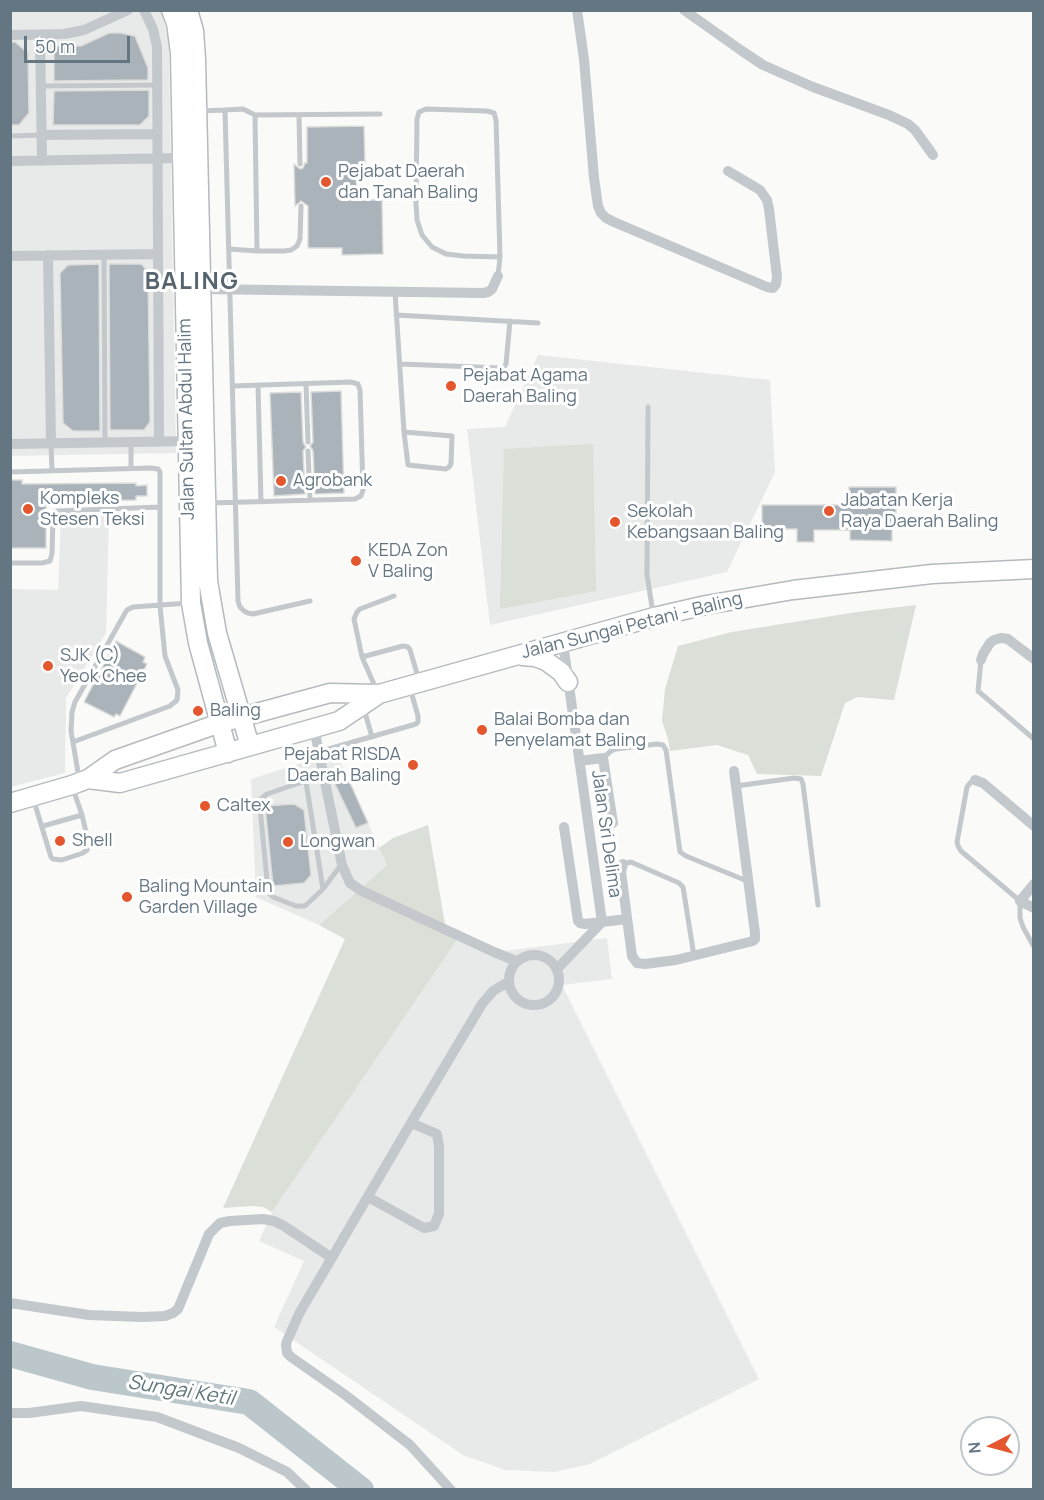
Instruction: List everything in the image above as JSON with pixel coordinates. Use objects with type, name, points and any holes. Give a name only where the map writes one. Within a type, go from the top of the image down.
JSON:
[{"type":"main road","name":"Jalan Sultan Abdul Halim","points":[[171,10],[176,23],[180,53],[182,158],[196,441],[206,503],[208,581],[216,633],[250,746]]},
{"type":"main road","name":"Jalan Sultan Abdul Halim","points":[[188,10],[194,31],[196,59],[201,289],[192,603],[198,643],[228,753]]},
{"type":"main road","name":"Jalan Sungai Petani - Baling","points":[[80,782],[120,783],[228,753],[339,721],[379,694],[654,617],[706,605],[793,590],[932,574],[1034,569]]},
{"type":"main road","points":[[520,655],[546,661],[561,672],[568,682]]},
{"type":"main road","name":"Jalan Sungai Petani - Baling","points":[[80,782],[115,760],[220,723],[330,693],[379,694]]},
{"type":"main road","points":[[180,737],[194,725],[207,708],[212,694]]},
{"type":"main road","points":[[10,803],[80,782]]},
{"type":"street","points":[[10,35],[64,34],[84,30],[128,10]]},
{"type":"street","points":[[144,10],[153,29],[157,46],[159,442]]},
{"type":"street","points":[[577,10],[584,59],[594,178],[601,213],[614,222],[773,288],[777,277],[767,200],[760,190],[728,171]]},
{"type":"street","points":[[684,10],[763,65],[908,124],[933,155]]},
{"type":"street","points":[[40,34],[42,161]]},
{"type":"street","points":[[41,135],[157,134]]},
{"type":"street","points":[[10,161],[182,158]]},
{"type":"street","points":[[10,256],[158,254]]},
{"type":"street","points":[[48,255],[51,443]]},
{"type":"street","points":[[201,289],[483,293],[492,290],[498,276]]},
{"type":"street","points":[[10,444],[196,441]]},
{"type":"street","points":[[981,660],[990,644],[1000,638],[1008,639],[1034,659]]},
{"type":"street","name":"Jalan Sri Delima","points":[[563,643],[602,922]]},
{"type":"street","points":[[314,728],[342,865],[350,883],[362,891],[516,961]]},
{"type":"street","points":[[579,761],[603,758],[613,823]]},
{"type":"street","points":[[623,864],[621,872],[632,956],[637,963],[676,960],[755,939],[734,771]]},
{"type":"street","points":[[975,780],[983,783],[1034,826]]},
{"type":"street","points":[[564,827],[577,919],[582,924],[627,919]]},
{"type":"street","points":[[1034,884],[1020,901],[1034,908]]},
{"type":"street","points":[[557,969],[602,922]]},
{"type":"street","points":[[538,955],[552,962],[559,975],[554,996],[543,1004],[529,1005],[513,994],[508,981],[516,961],[523,957],[538,955]]},
{"type":"street","points":[[450,1490],[410,1445],[287,1353],[287,1341],[300,1312],[482,1004],[493,990],[508,981]]},
{"type":"street","points":[[368,1197],[424,1228],[434,1226],[439,1214],[437,1134],[411,1123]]},
{"type":"street","points":[[10,1303],[89,1315],[165,1316],[178,1309],[209,1234],[220,1223],[230,1221],[273,1221],[332,1258]]},
{"type":"street","points":[[10,1413],[29,1413],[81,1406],[157,1417],[239,1448],[287,1472],[306,1490]]},
{"type":"lane","points":[[41,86],[157,85]]},
{"type":"lane","points":[[198,111],[243,109],[255,115],[380,114]]},
{"type":"lane","points":[[225,110],[238,601],[240,607],[253,614],[310,601]]},
{"type":"lane","points":[[498,276],[500,257],[494,113],[422,110],[417,119],[416,204],[417,220],[422,235],[432,248],[446,254],[500,257]]},
{"type":"lane","points":[[255,115],[257,251]]},
{"type":"lane","points":[[299,115],[300,164]]},
{"type":"lane","points":[[10,136],[41,135]]},
{"type":"lane","points":[[229,249],[291,250],[297,246],[300,239],[301,206]]},
{"type":"lane","points":[[104,254],[105,442]]},
{"type":"lane","points":[[395,292],[404,432],[408,465],[446,469],[452,464],[452,436],[404,432]]},
{"type":"lane","points":[[396,315],[538,323]]},
{"type":"lane","points":[[400,364],[504,367],[510,321]]},
{"type":"lane","points":[[206,503],[358,498],[363,490],[358,384],[351,382],[233,386]]},
{"type":"lane","points":[[306,384],[308,442]]},
{"type":"lane","points":[[258,385],[261,502]]},
{"type":"lane","points":[[648,406],[647,575],[654,617]]},
{"type":"lane","points":[[131,442],[131,468]]},
{"type":"lane","points":[[51,443],[52,471]]},
{"type":"lane","points":[[308,451],[310,500]]},
{"type":"lane","points":[[10,472],[155,468],[158,469],[160,475],[160,606],[165,656],[178,690],[177,700],[170,706],[73,742]]},
{"type":"lane","points":[[10,563],[50,561],[53,517],[57,511],[160,507]]},
{"type":"lane","points":[[379,694],[362,657],[354,624],[355,615],[360,609],[394,597]]},
{"type":"lane","points":[[33,796],[53,860],[62,860],[87,850],[89,845],[82,815],[80,782],[70,722],[75,702],[127,610],[192,603]]},
{"type":"lane","points":[[318,752],[418,722],[408,647],[403,646],[362,657]]},
{"type":"lane","points":[[981,660],[978,691],[1034,739]]},
{"type":"lane","points":[[363,704],[372,737]]},
{"type":"lane","points":[[603,758],[616,749],[663,745],[666,750],[680,852],[748,881]]},
{"type":"lane","points":[[323,775],[267,794],[261,799],[268,890],[273,897],[300,906],[308,904],[342,865]]},
{"type":"lane","points":[[736,786],[801,779],[818,905]]},
{"type":"lane","points":[[975,780],[967,787],[958,846],[1020,901],[1020,918],[1034,947]]},
{"type":"lane","points":[[306,782],[323,889]]},
{"type":"lane","points":[[43,826],[82,815]]},
{"type":"lane","points":[[623,864],[631,862],[679,883],[683,887],[694,956]]},
{"type":"shaded area","points":[[160,10],[169,46],[176,453],[11,456],[10,11]]},
{"type":"shaded area","name":"Sekolah Kebangsaan Baling","points":[[538,355],[770,380],[775,472],[727,572],[490,625],[467,429],[505,427]]},
{"type":"shaded area","points":[[593,444],[596,591],[500,609],[504,449]]},
{"type":"shaded area","name":"SJK (C) Yeok Chee","points":[[109,514],[106,633],[66,698],[65,773],[11,787],[11,589],[58,590],[61,518]]},
{"type":"shaded area","points":[[916,605],[894,700],[857,697],[845,703],[821,776],[757,774],[748,755],[717,745],[670,751],[662,721],[665,689],[678,646],[732,632]]},
{"type":"shaded area","points":[[336,752],[387,865],[319,925],[256,897],[251,779]]},
{"type":"shaded area","points":[[428,825],[445,924],[461,934],[272,1212],[263,1207],[253,1206],[223,1208],[345,939],[319,925],[387,865],[379,848],[393,838]]},
{"type":"shaded area","points":[[461,934],[496,952],[607,938],[612,979],[562,985],[759,1379],[590,1464],[555,1472],[505,1470],[463,1455],[274,1327],[304,1261],[259,1241],[272,1212]]},
{"type":"building","points":[[109,33],[135,36],[148,68],[148,80],[54,81],[54,46],[81,46]]},
{"type":"building","points":[[10,42],[15,42],[28,53],[29,113],[19,125],[10,125]]},
{"type":"building","points":[[148,90],[149,116],[140,125],[53,125],[54,91]]},
{"type":"building","name":"Pejabat Daerah dan Tanah Baling","points":[[364,126],[365,165],[356,165],[357,200],[382,200],[383,254],[342,255],[342,248],[308,248],[308,206],[301,201],[295,206],[294,164],[300,169],[307,163],[307,127]]},
{"type":"building","points":[[99,264],[100,431],[73,431],[63,423],[60,273],[68,265]]},
{"type":"building","points":[[109,264],[141,264],[148,271],[150,422],[144,430],[110,430]]},
{"type":"building","points":[[341,391],[344,493],[315,494],[313,451],[310,446],[313,442],[311,392]]},
{"type":"building","points":[[301,392],[303,442],[306,447],[303,451],[305,494],[274,496],[270,393]]},
{"type":"building","points":[[10,480],[22,480],[22,484],[136,483],[136,486],[147,485],[147,496],[136,496],[136,500],[46,501],[46,548],[10,548]]},
{"type":"building","name":"Jabatan Kerja Raya Daerah Baling","points":[[849,487],[896,487],[896,517],[892,517],[892,541],[850,540],[850,530],[814,530],[814,542],[797,542],[797,529],[762,529],[762,505],[849,505]]},
{"type":"building","points":[[116,641],[145,657],[143,662],[147,664],[120,716],[116,714],[114,717],[84,702]]},
{"type":"building","points":[[347,776],[368,823],[356,828],[334,782]]},
{"type":"building","name":"Longwan","points":[[294,804],[304,810],[311,875],[304,883],[273,886],[265,806]]},
{"type":"waterway","name":"Sungai Ketil","points":[[10,1354],[92,1377],[249,1402],[361,1490]]},
{"type":"place","name":"Pejabat Daerah dan Tanah Baling","points":[[326,182]]},
{"type":"place","name":"Pejabat Agama Daerah Baling","points":[[451,386]]},
{"type":"place","name":"Agrobank","points":[[281,481]]},
{"type":"place","name":"Kompleks Stesen Teksi","points":[[28,509]]},
{"type":"place","name":"Jabatan Kerja Raya Daerah Baling","points":[[829,511]]},
{"type":"place","name":"Sekolah Kebangsaan Baling","points":[[615,522]]},
{"type":"place","name":"KEDA Zon V Baling","points":[[356,561]]},
{"type":"place","name":"SJK (C) Yeok Chee","points":[[48,666]]},
{"type":"place","name":"Baling","points":[[198,711]]},
{"type":"place","name":"Balai Bomba dan Penyelamat Baling","points":[[482,730]]},
{"type":"place","name":"Pejabat RISDA Daerah Baling","points":[[413,765]]},
{"type":"place","name":"Caltex","points":[[205,806]]},
{"type":"place","name":"Shell","points":[[60,841]]},
{"type":"place","name":"Longwan","points":[[288,842]]},
{"type":"place","name":"Baling Mountain Garden Village","points":[[127,897]]},
{"type":"district","name":"BALING","points":[[192,282]]}]
